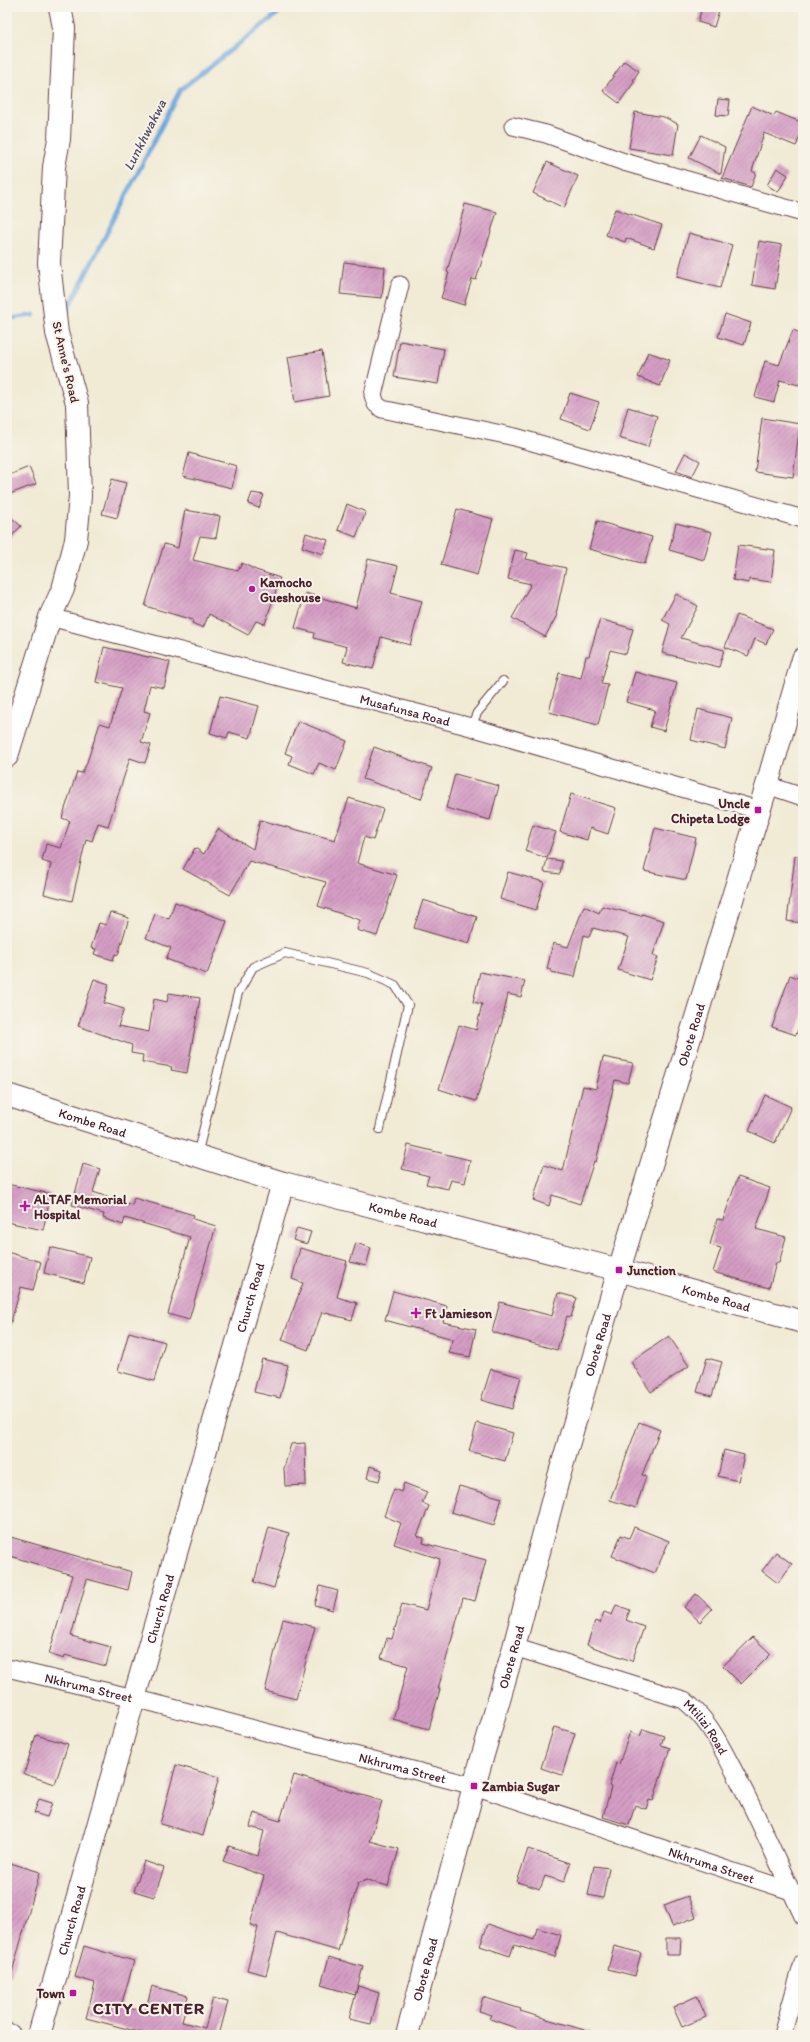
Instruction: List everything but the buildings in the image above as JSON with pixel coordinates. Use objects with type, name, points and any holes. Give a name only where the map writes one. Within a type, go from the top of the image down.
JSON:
[{"type":"street","name":"St Anne's Road","points":[[7,756],[50,617],[63,589],[76,540],[80,496],[77,403],[57,334],[49,264],[54,167],[59,139],[64,28],[60,7]]},
{"type":"street","points":[[513,126],[546,134],[624,162],[803,213]]},
{"type":"street","points":[[400,285],[373,395],[376,404],[382,409],[515,436],[803,519]]},
{"type":"street","name":"Musafunsa Road","points":[[50,617],[471,727],[758,810]]},
{"type":"street","name":"Obote Road","points":[[407,2035],[474,1786],[514,1647],[557,1483],[619,1270],[758,810],[767,785],[803,659]]},
{"type":"street","points":[[767,785],[803,797]]},
{"type":"street","name":"Kombe Road","points":[[7,1095],[283,1183],[619,1270],[803,1322]]},
{"type":"street","name":"Church Road","points":[[40,2035],[134,1698],[283,1183]]},
{"type":"street","name":"Mtilizi Road","points":[[514,1647],[684,1700],[699,1712],[710,1726],[759,1818],[803,1916]]},
{"type":"street","name":"Nkhruma Street","points":[[7,1668],[134,1698],[474,1786],[791,1891]]},
{"type":"street","points":[[782,2035],[803,1963]]},
{"type":"lane","points":[[471,727],[477,714],[503,681]]},
{"type":"lane","points":[[197,1156],[238,993],[253,967],[285,953],[368,973],[395,985],[408,1005],[380,1129]]},
{"type":"waterway","name":"Lunkhwakwa","points":[[68,309],[180,90],[286,7]]},
{"type":"waterway","name":"Lunkhwakwa","points":[[7,319],[34,315]]},
{"type":"place","name":"Kamocho Gueshouse","points":[[252,589]]},
{"type":"place","name":"Uncle Chipeta Lodge","points":[[758,810]]},
{"type":"place","name":"ALTAF Memorial Hospital","points":[[25,1206]]},
{"type":"place","name":"Junction","points":[[619,1270]]},
{"type":"place","name":"Ft Jamieson","points":[[416,1313]]},
{"type":"place","name":"Zambia Sugar","points":[[474,1786]]},
{"type":"place","name":"Town","points":[[73,1993]]},
{"type":"district","name":"CITY CENTER","points":[[149,2008]]}]
